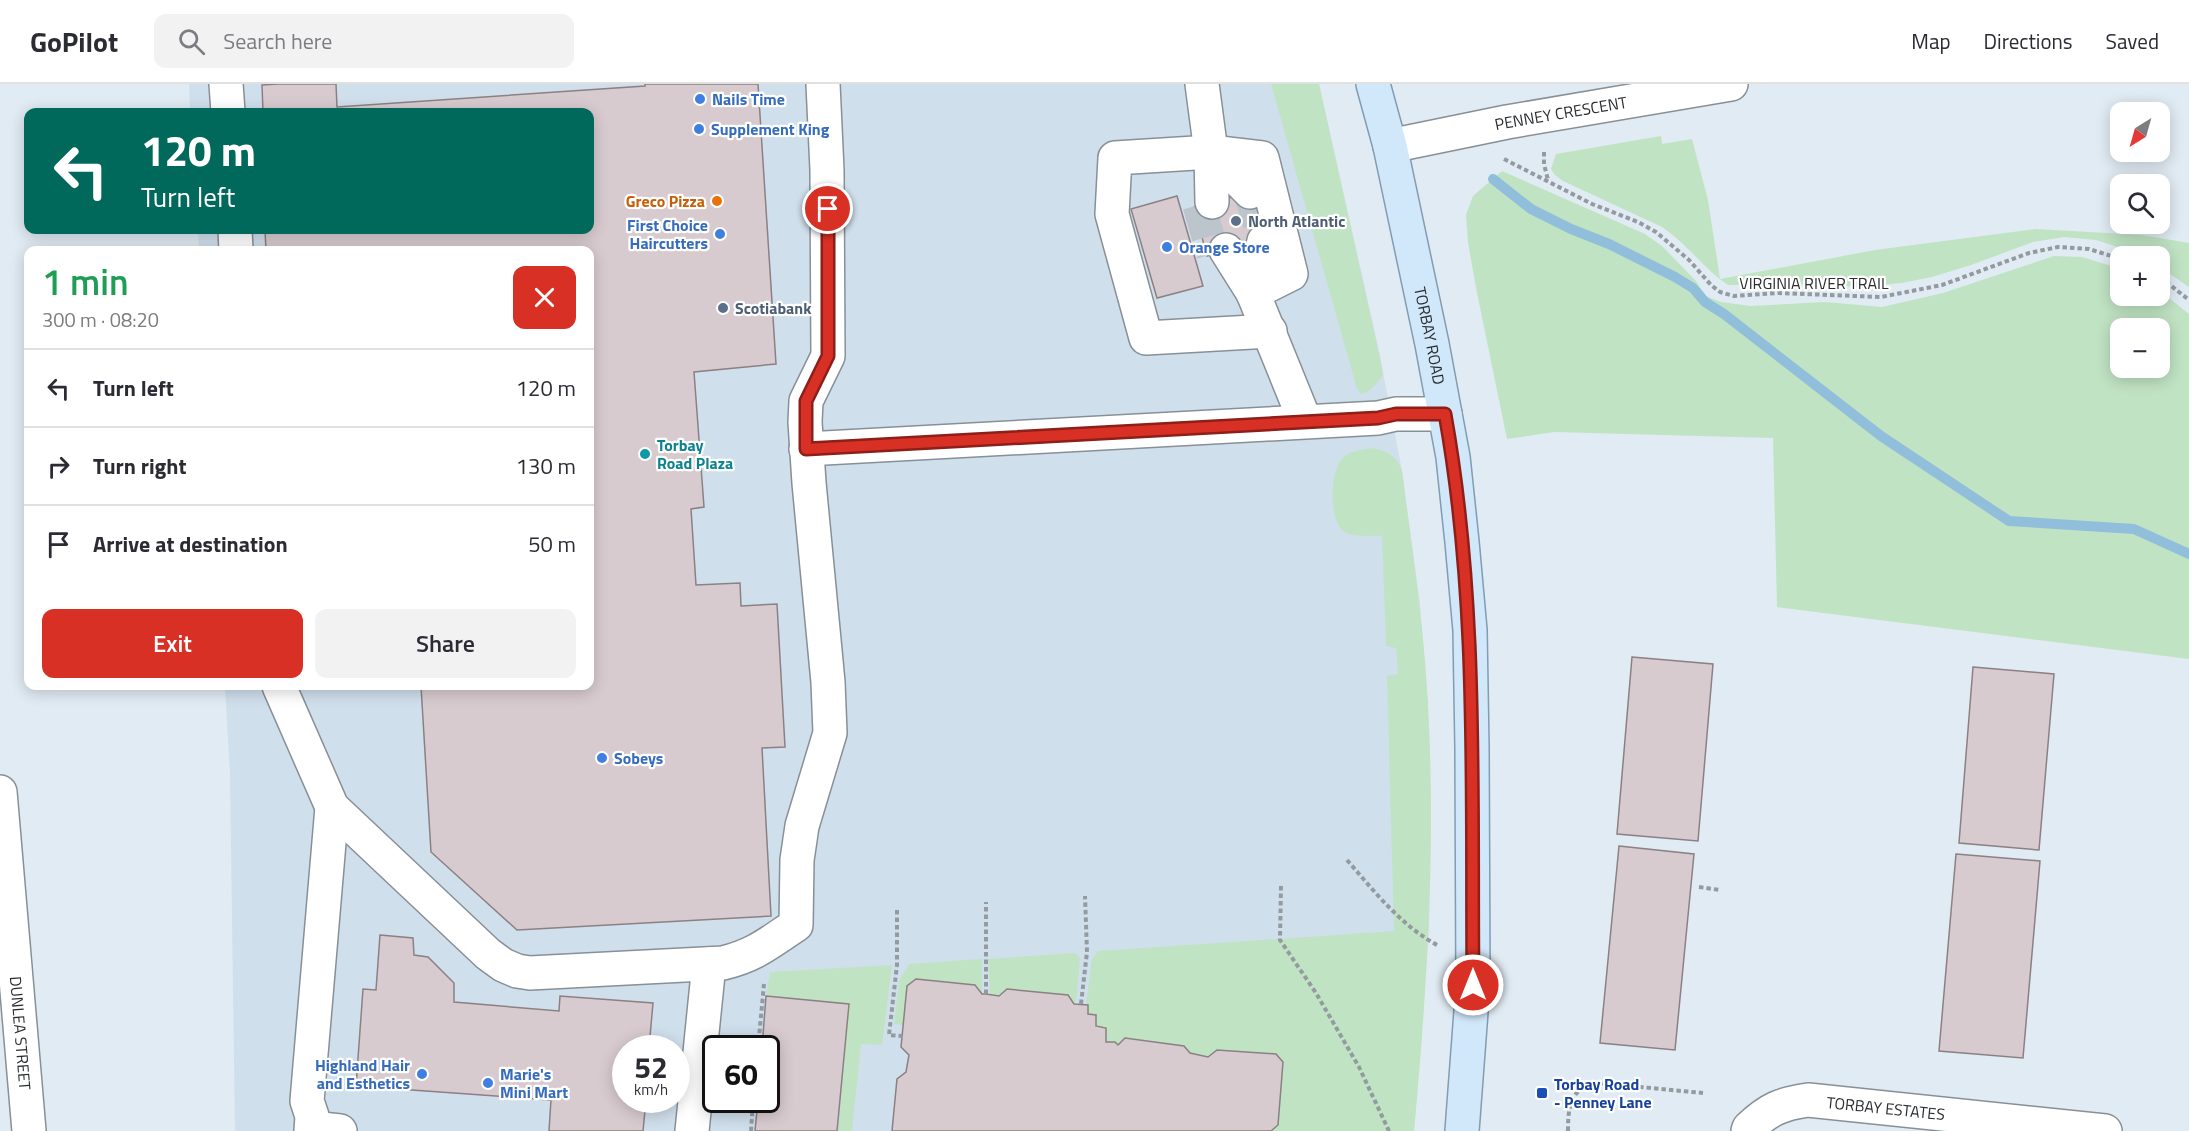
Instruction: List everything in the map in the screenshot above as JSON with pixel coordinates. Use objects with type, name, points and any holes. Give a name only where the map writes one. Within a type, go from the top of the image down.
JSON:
[{"type":"main road","name":"TORBAY ROAD","points":[[1372,84],[1390,146],[1432,344],[1453,458],[1462,542],[1470,642],[1473,985],[1462,1131]]},
{"type":"street","points":[[226,84],[228,108]]},
{"type":"street","points":[[281,690],[332,807],[488,954],[503,965],[530,973],[709,964],[745,958],[796,924],[797,860],[802,826],[830,733],[828,671],[806,449],[806,401],[828,356],[827,192],[823,84]]},
{"type":"street","points":[[1202,84],[1211,152],[1224,199],[1211,152]]},
{"type":"street","name":"PENNEY CRESCENT","points":[[1390,146],[1507,122],[1731,84]]},
{"type":"street","points":[[1253,293],[1291,274],[1262,158],[1211,152],[1115,158],[1112,214],[1146,338],[1270,331]]},
{"type":"street","points":[[1253,293],[1238,247],[1253,293],[1305,421]]},
{"type":"street","points":[[806,449],[1378,418],[1396,414],[1445,414]]},
{"type":"street","name":"DUNLEA STREET","points":[[0,792],[1,835],[29,1131]]},
{"type":"street","points":[[321,1130],[312,1116],[307,1101],[332,807]]},
{"type":"street","points":[[692,1131],[709,964]]},
{"type":"street","name":"TORBAY ESTATES","points":[[1748,1131],[1764,1113],[1784,1104],[1808,1100],[2105,1131]]},
{"type":"path","points":[[1544,152],[1548,180]]},
{"type":"path","name":"VIRGINIA RIVER TRAIL","points":[[1504,159],[1592,204],[1638,222],[1656,232],[1689,260],[1711,285],[1720,292],[1734,296],[1778,293],[1881,297],[1942,285],[2029,253],[2058,247],[2089,249],[2110,256]]},
{"type":"path","points":[[2170,285],[2189,300]]},
{"type":"path","points":[[1347,860],[1394,914],[1424,938],[1443,948]]},
{"type":"path","points":[[1281,886],[1280,940],[1316,993],[1359,1067],[1389,1131]]},
{"type":"path","points":[[1699,887],[1720,890]]},
{"type":"path","points":[[1080,1004],[1087,952],[1085,896]]},
{"type":"path","points":[[986,902],[986,994]]},
{"type":"path","points":[[897,910],[897,964],[889,1035],[902,1036]]},
{"type":"path","points":[[759,1035],[766,946]]},
{"type":"path","points":[[1568,1131],[1568,1113],[1571,1102],[1587,1085],[1598,1083],[1703,1093]]},
{"type":"path","points":[[750,1131],[752,1113]]},
{"type":"shaded area","points":[[189,84],[1319,84],[1378,346],[1402,471],[1420,603],[1428,706],[1429,929],[1414,1131],[235,1131],[230,773],[225,690],[594,690],[594,246],[199,246],[198,234],[594,234],[594,108],[190,108]]},
{"type":"green space","points":[[1271,84],[1319,84],[1383,375],[1365,393],[1361,394],[1357,389]]},
{"type":"green space","points":[[1661,136],[1662,144],[1692,139],[1708,200],[1720,279],[1662,227],[1563,181],[1551,169],[1556,154]]},
{"type":"green space","points":[[1502,171],[1645,234],[1662,246],[1696,281],[1706,296],[1721,302],[1750,306],[1825,302],[1882,307],[1943,293],[2054,256],[2082,257],[2110,266],[2110,306],[2170,306],[2170,299],[2189,314],[2189,659],[1777,607],[1773,438],[1554,432],[1507,439],[1476,288],[1466,215],[1473,196]]},
{"type":"green space","points":[[2036,229],[2142,235],[2189,243],[2189,287],[2170,274],[2170,246],[2115,246],[2096,240],[2064,237],[2033,242],[1971,265],[1902,283],[1855,287],[1830,284],[1728,285],[1720,279],[1875,250]]},
{"type":"green space","points":[[1371,448],[1391,455],[1402,471],[1421,617],[1428,705],[1431,865],[1423,1025],[1414,1131],[1271,1131],[1276,1055],[1217,1050],[1208,1057],[1190,1053],[1184,1046],[1125,1038],[1118,1045],[1115,1042],[1106,1042],[1106,1028],[1096,1026],[1096,1015],[1088,1014],[1086,1004],[1092,959],[1098,951],[1394,931],[1387,676],[1398,674],[1396,648],[1386,646],[1382,536],[1358,536],[1345,532],[1339,526],[1336,518],[1332,497],[1337,467],[1341,460],[1351,453]]},
{"type":"green space","points":[[1073,953],[1080,959],[1076,1004],[1067,995],[1007,989],[999,996],[990,995],[988,959]]},
{"type":"green space","points":[[982,959],[982,994],[975,985],[916,979],[907,986],[903,1025],[894,1024],[899,981],[909,964]]},
{"type":"green space","points":[[892,965],[882,1045],[861,1044],[852,1131],[837,1131],[849,1005],[766,996],[770,972]]},
{"type":"building","name":"Torbay Road Plaza","points":[[336,84],[337,107],[645,86],[645,84],[758,84],[776,364],[694,372],[704,507],[691,509],[696,585],[740,583],[741,606],[777,604],[785,747],[762,748],[771,916],[517,930],[431,852],[421,690],[594,690],[594,246],[266,246],[265,234],[594,234],[594,108],[263,108],[262,85]]},
{"type":"building","name":"North Atlantic","points":[[1266,188],[1264,241],[1207,256],[1194,207]]},
{"type":"building","name":"Orange Store","points":[[1177,196],[1203,286],[1157,298],[1131,209]]},
{"type":"building","points":[[1632,657],[1713,664],[1698,841],[1617,834]]},
{"type":"building","points":[[1973,667],[2054,674],[2039,850],[1959,843]]},
{"type":"building","points":[[1619,846],[1694,854],[1675,1050],[1600,1043]]},
{"type":"building","points":[[1956,854],[2040,861],[2023,1058],[1939,1051]]},
{"type":"building","points":[[380,935],[413,938],[414,955],[428,957],[454,983],[454,1002],[559,1011],[560,996],[653,1003],[650,1035],[612,1035],[612,1113],[645,1113],[643,1131],[549,1131],[551,1100],[356,1086],[363,989],[376,990]]},
{"type":"building","points":[[916,979],[975,985],[982,994],[999,996],[1007,989],[1068,995],[1074,1004],[1088,1005],[1088,1014],[1096,1015],[1096,1026],[1106,1028],[1106,1042],[1115,1042],[1118,1045],[1125,1038],[1184,1046],[1190,1053],[1208,1057],[1217,1050],[1276,1054],[1283,1062],[1278,1125],[1271,1131],[892,1131],[897,1079],[906,1072],[909,1055],[901,1047],[907,986]]},
{"type":"building","points":[[766,996],[849,1004],[837,1131],[755,1131],[757,1113],[780,1113],[780,1035],[763,1035]]},
{"type":"waterway","points":[[1493,179],[1531,209],[1571,229],[1609,244],[1693,288],[1705,302],[1724,314],[1881,436],[2009,521],[2134,529],[2189,554]]},
{"type":"tunnel","points":[[1250,192],[1264,241]]},
{"type":"tunnel","points":[[1199,205],[1213,254]]},
{"type":"place","name":"Nails Time","points":[[700,99]]},
{"type":"place","name":"Supplement King","points":[[699,129]]},
{"type":"place","name":"Greco Pizza","points":[[717,201]]},
{"type":"place","name":"North Atlantic","points":[[1236,221]]},
{"type":"place","name":"First Choice Haircutters","points":[[720,234]]},
{"type":"place","name":"Orange Store","points":[[1167,247]]},
{"type":"place","name":"Scotiabank","points":[[723,308]]},
{"type":"place","name":"Torbay Road Plaza","points":[[645,454]]},
{"type":"place","name":"Sobeys","points":[[602,758]]},
{"type":"place","name":"Highland Hair and Esthetics","points":[[422,1074]]},
{"type":"place","name":"Marie's Mini Mart","points":[[488,1083]]},
{"type":"place","name":"Torbay Road - Penney Lane","points":[[1542,1093]]},
{"type":"route","points":[[828,209],[828,356],[806,401],[806,449],[1378,418],[1396,414],[1445,414],[1453,458],[1470,630],[1473,985]]}]
